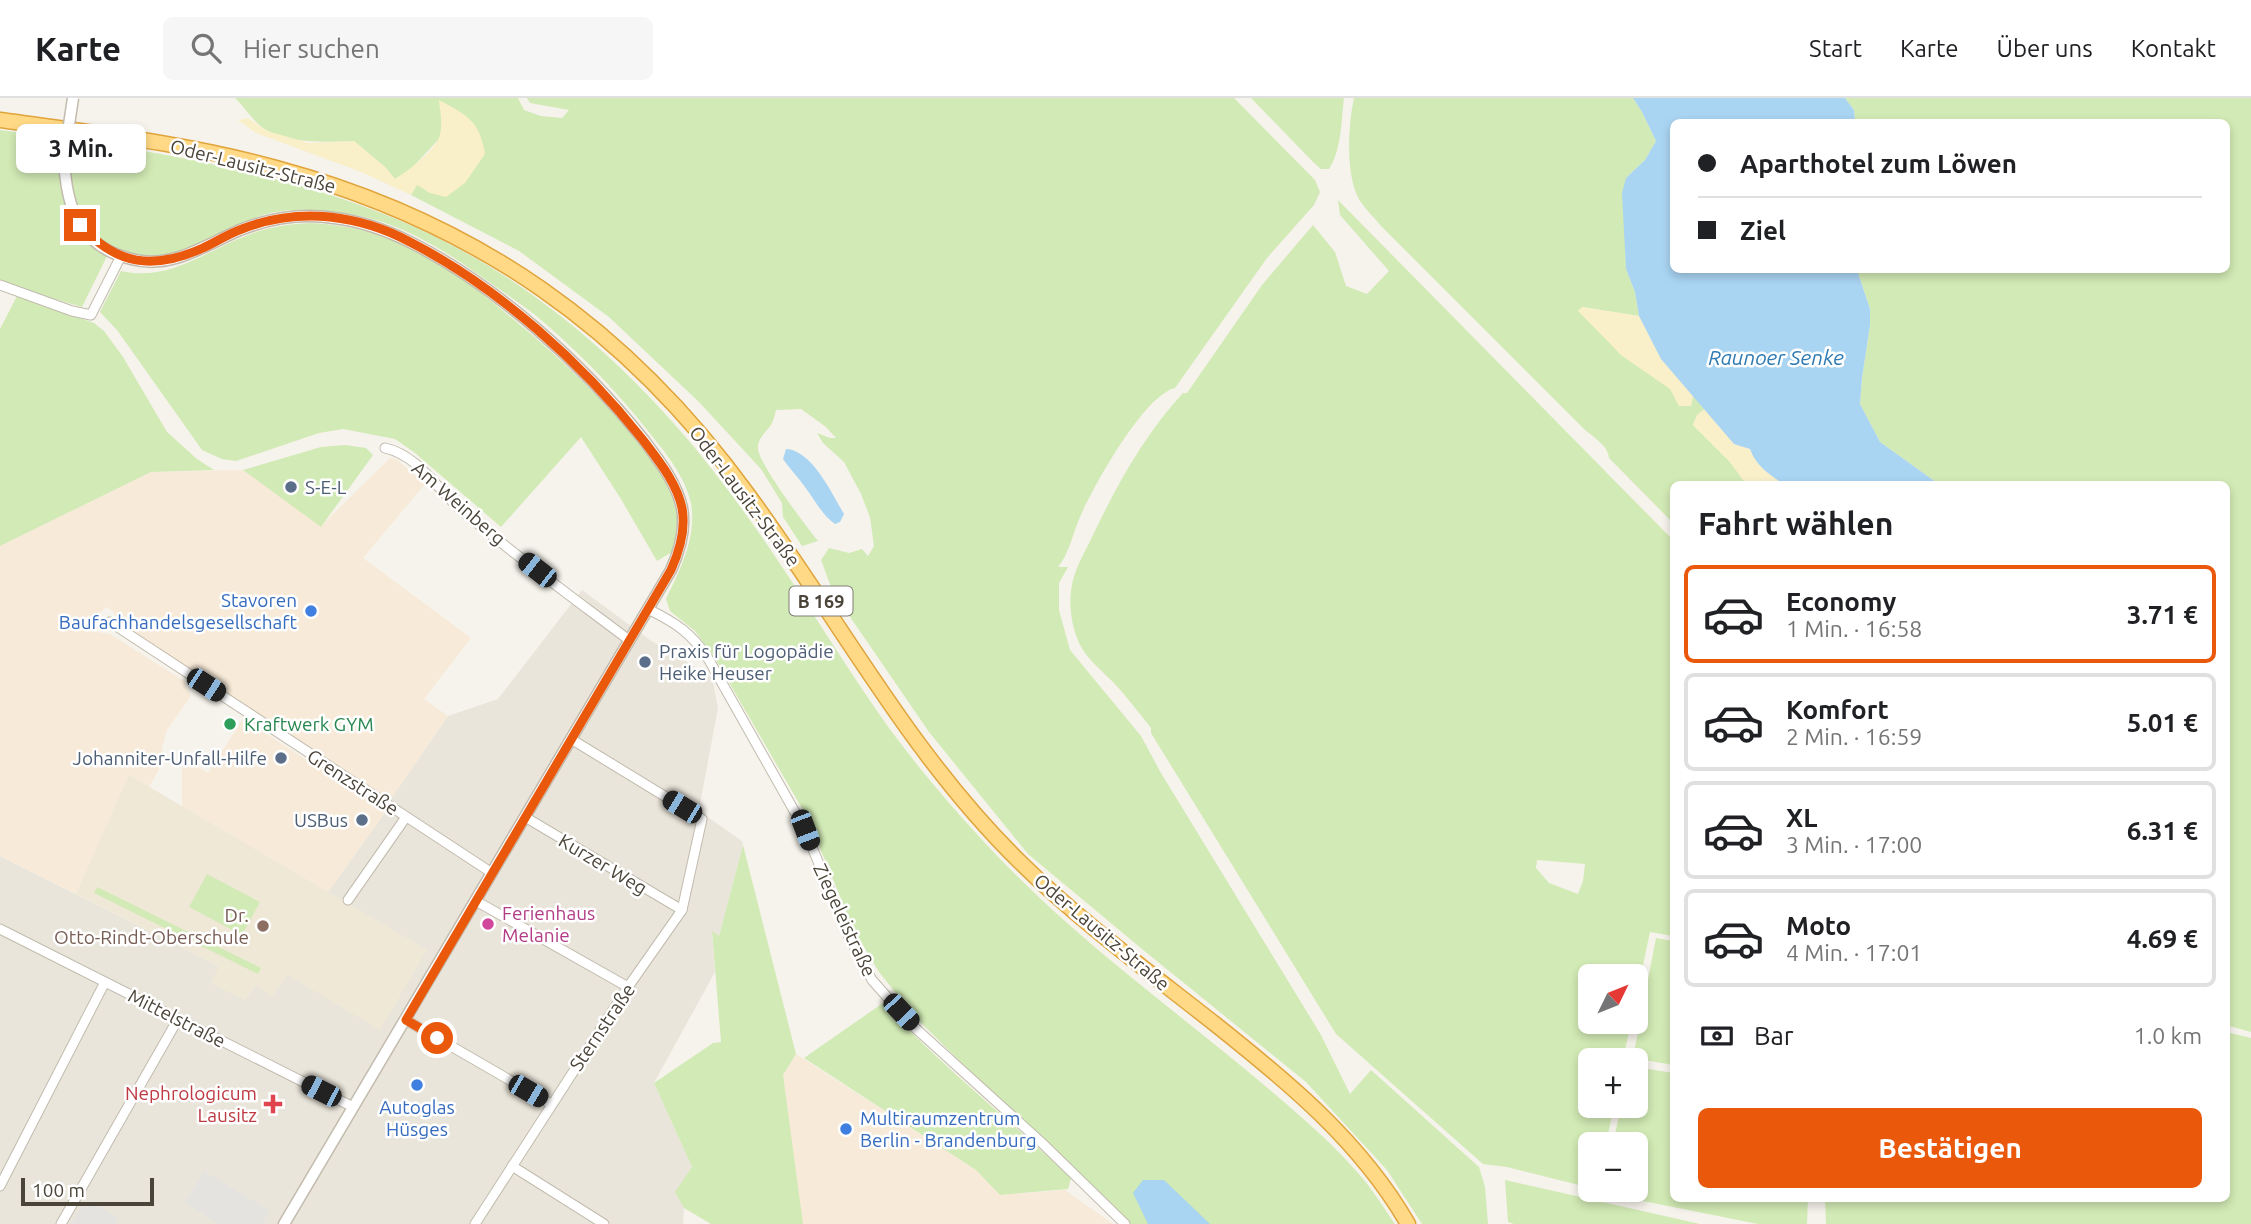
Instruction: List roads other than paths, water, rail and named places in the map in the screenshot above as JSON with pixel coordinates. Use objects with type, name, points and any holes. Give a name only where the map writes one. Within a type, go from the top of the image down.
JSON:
[{"type":"highway","name":"Oder-Lausitz-Straße","points":[[0,120],[181,146],[332,184],[398,209],[469,243],[534,282],[589,324],[644,372],[733,474],[903,723],[954,791],[1018,861],[1065,905],[1272,1070],[1308,1102],[1350,1143],[1377,1177],[1408,1224]]},
{"type":"street","points":[[73,98],[64,158],[65,182],[70,206],[80,225],[104,248],[121,256],[148,262],[173,260],[242,229],[276,218],[310,216],[358,222],[388,231],[470,278],[538,331],[604,394],[654,454],[678,495],[682,509],[681,540],[671,570],[284,1224]]},
{"type":"street","points":[[0,285],[72,311],[91,314],[121,256]]},
{"type":"street","name":"Am Weinberg","points":[[385,448],[402,453],[411,460],[458,507],[629,640]]},
{"type":"street","name":"Ziegeleistraße","points":[[648,609],[674,622],[691,635],[709,660],[805,830],[845,926],[872,980],[913,1026],[1042,1143],[1125,1224]]},
{"type":"street","name":"Grenzstraße","points":[[110,622],[492,873]]},
{"type":"street","name":"Sternstraße","points":[[475,1224],[628,987],[682,910],[702,819],[571,739]]},
{"type":"street","points":[[348,900],[406,817]]},
{"type":"street","name":"Kurzer Weg","points":[[524,817],[682,910]]},
{"type":"street","points":[[476,901],[628,987]]},
{"type":"street","name":"Mittelstraße","points":[[0,929],[353,1107]]},
{"type":"street","points":[[0,1186],[105,982]]},
{"type":"street","points":[[61,1224],[178,1019]]},
{"type":"street","points":[[406,1020],[551,1104]]},
{"type":"street","points":[[512,1166],[604,1224]]},
{"type":"water","name":"Raunoer Senke","points":[[1633,98],[1845,98],[1854,110],[1855,119],[1670,119],[1670,273],[1858,273],[1870,309],[1860,404],[1880,442],[1934,481],[1779,481],[1760,465],[1750,449],[1734,444],[1661,359],[1639,316],[1635,292],[1626,269],[1622,193],[1626,178],[1645,160],[1656,141]]},
{"type":"water","points":[[786,449],[804,457],[820,474],[844,514],[840,522],[835,524],[826,516],[783,459]]},
{"type":"water","points":[[1143,1180],[1164,1180],[1210,1224],[1148,1224],[1133,1193]]},
{"type":"place","name":"S-E-L","points":[[291,487]]},
{"type":"place","name":"Stavoren Baufachhandelsgesellschaft","points":[[311,611]]},
{"type":"place","name":"Praxis für Logopädie Heike Heuser","points":[[645,662]]},
{"type":"place","name":"Kraftwerk GYM","points":[[230,724]]},
{"type":"place","name":"Johanniter-Unfall-Hilfe","points":[[281,758]]},
{"type":"place","name":"USBus","points":[[362,820]]},
{"type":"place","name":"Ferienhaus Melanie","points":[[488,924]]},
{"type":"place","name":"Dr. Otto-Rindt-Oberschule","points":[[263,926]]},
{"type":"place","name":"Autoglas Hüsges","points":[[417,1085]]},
{"type":"place","name":"Nephrologicum Lausitz","points":[[273,1104]]},
{"type":"place","name":"Multiraumzentrum Berlin - Brandenburg","points":[[846,1129]]}]
